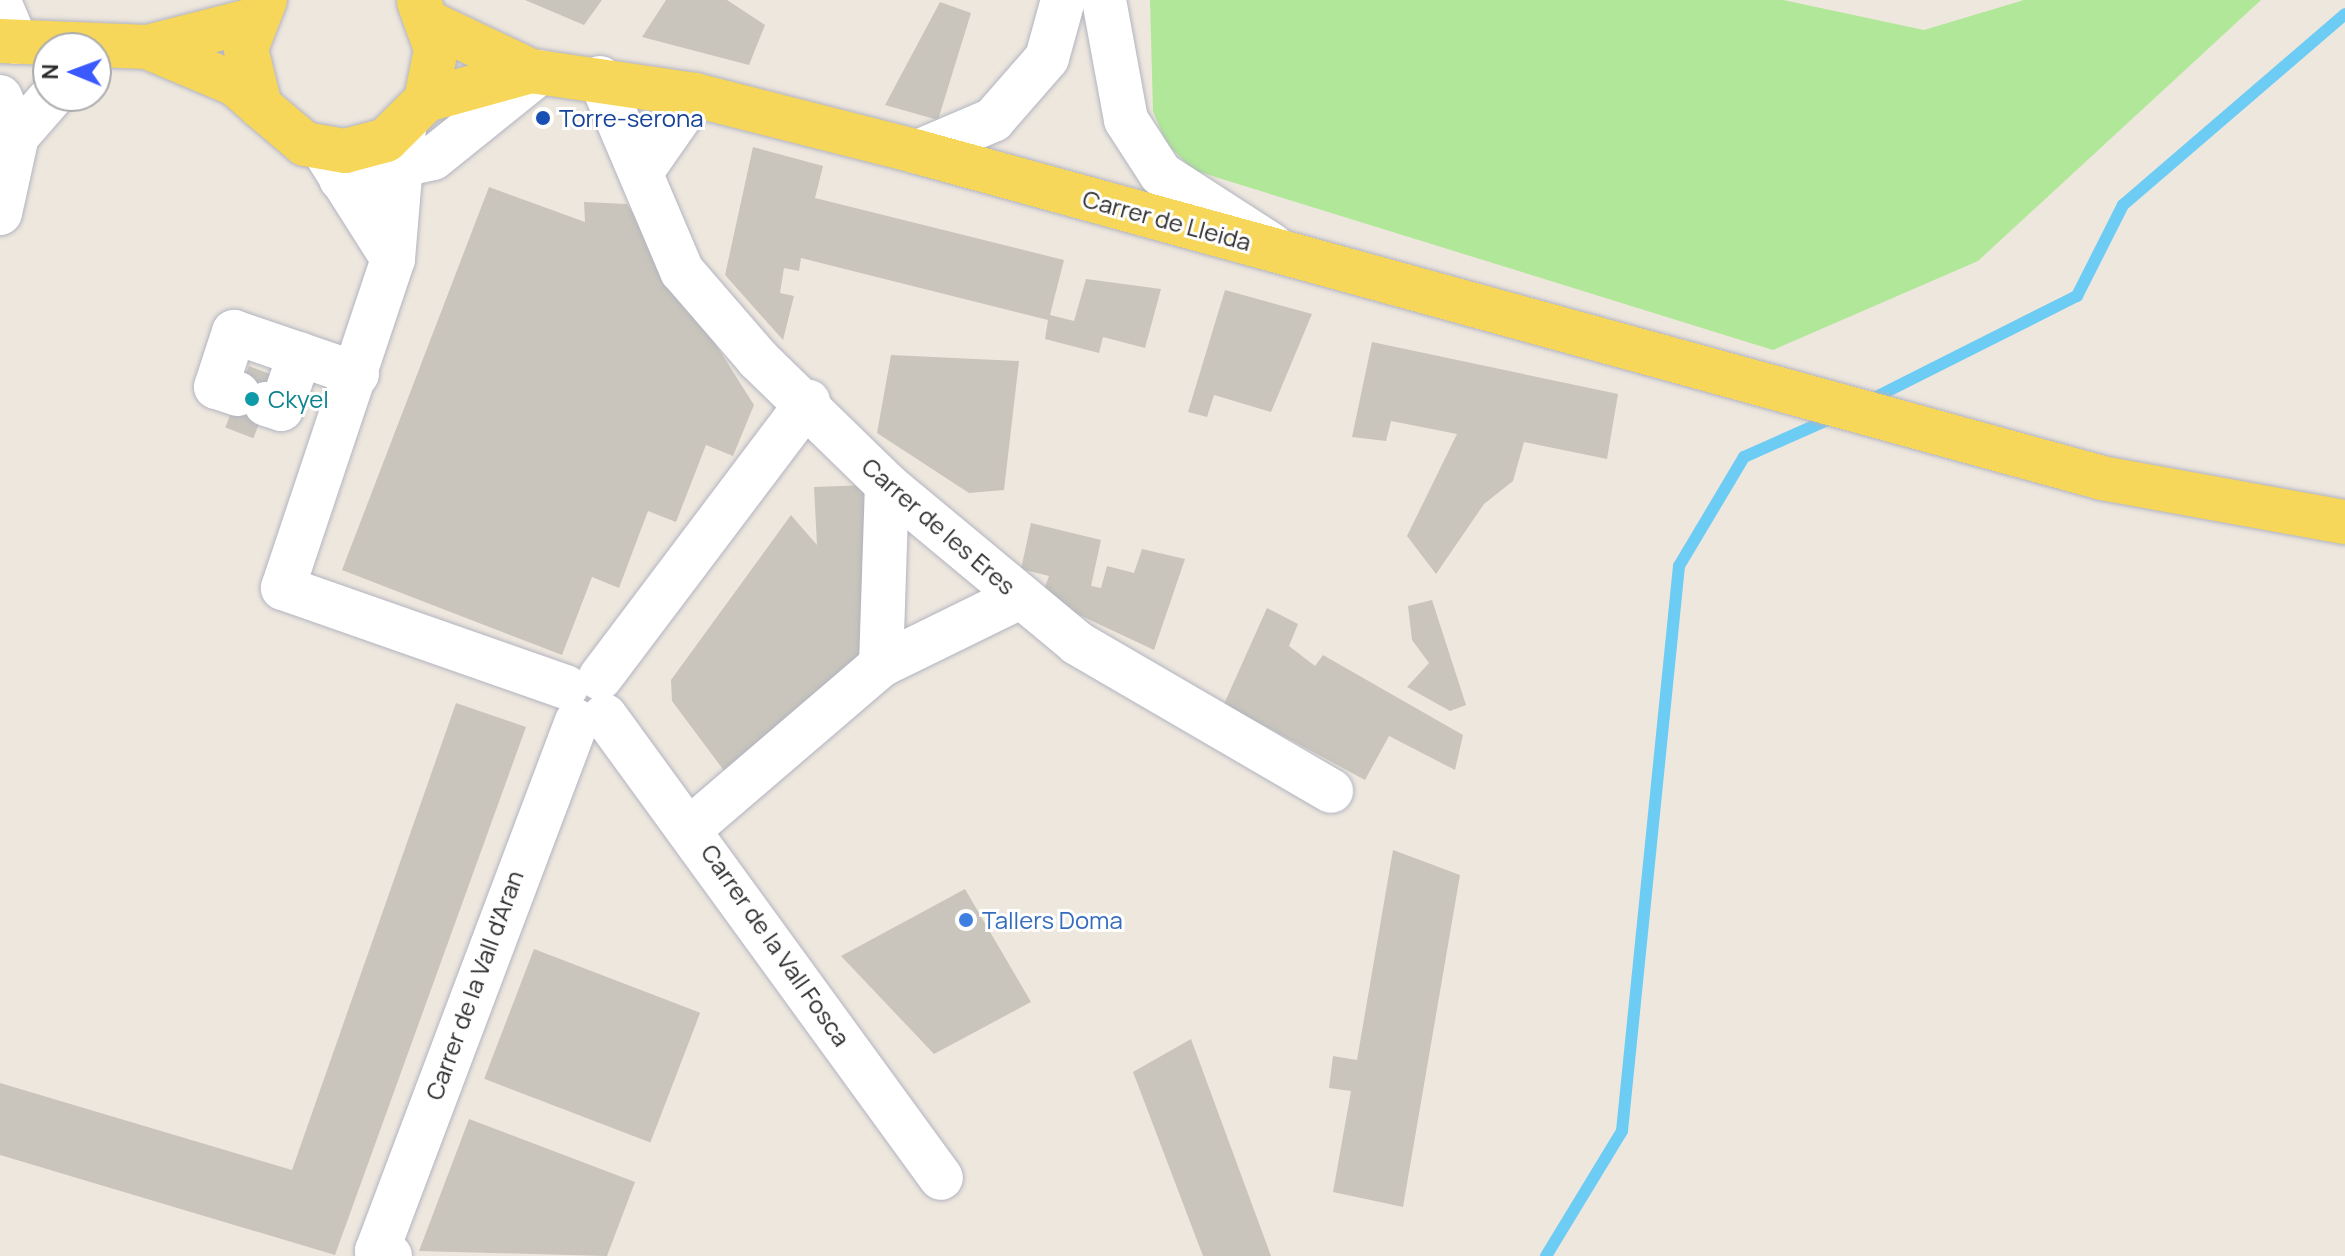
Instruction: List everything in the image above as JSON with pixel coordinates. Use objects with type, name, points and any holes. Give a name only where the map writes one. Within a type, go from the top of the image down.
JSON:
[{"type":"main road","points":[[112,46],[147,47],[259,10]]},
{"type":"main road","points":[[259,10],[247,64],[260,106]]},
{"type":"main road","name":"Carrer de Lleida","points":[[424,12],[536,72],[600,78],[695,95],[918,152],[1797,394],[1903,426],[2102,478],[2345,522]]},
{"type":"main road","points":[[410,131],[436,49],[424,12]]},
{"type":"main road","points":[[5,29],[32,34]]},
{"type":"main road","points":[[147,47],[235,84],[287,134],[332,164]]},
{"type":"main road","name":"Carrer de Lleida","points":[[332,164],[536,72]]},
{"type":"street","points":[[918,152],[993,120],[1047,58],[1063,0]]},
{"type":"street","points":[[1104,0],[1126,120],[1161,174],[1279,251]]},
{"type":"street","points":[[410,131],[433,158],[536,72]]},
{"type":"street","name":"Carrer de les Eres","points":[[600,78],[644,168],[647,193],[682,271],[712,314],[808,402],[887,485],[1077,643],[1331,791]]},
{"type":"street","points":[[644,168],[695,95]]},
{"type":"street","points":[[0,213],[9,116],[32,105]]},
{"type":"street","points":[[410,131],[393,259],[283,588],[587,701]]},
{"type":"street","points":[[332,164],[393,259]]},
{"type":"street","points":[[300,354],[281,409],[216,387],[234,332],[300,354],[357,374]]},
{"type":"street","name":"Carrer de la Vall d'Aran","points":[[383,1254],[587,701],[808,402]]},
{"type":"street","points":[[881,665],[887,485]]},
{"type":"street","points":[[692,827],[881,665],[1020,597]]},
{"type":"street","name":"Carrer de la Vall Fosca","points":[[587,701],[692,827],[941,1178]]},
{"type":"green space","points":[[1150,0],[1783,0],[1924,30],[2024,0],[2261,0],[1978,261],[1773,350],[1193,170],[1166,143],[1153,111]]},
{"type":"building","points":[[525,0],[602,0],[584,25]]},
{"type":"building","points":[[666,0],[727,0],[765,25],[749,65],[642,37]]},
{"type":"building","points":[[940,2],[971,13],[938,120],[885,105]]},
{"type":"building","points":[[753,147],[823,166],[815,198],[1064,260],[1050,315],[1074,321],[1086,279],[1161,289],[1145,348],[1103,337],[1099,353],[1045,339],[1048,320],[801,258],[799,271],[784,268],[780,293],[794,296],[783,340],[725,275]]},
{"type":"building","points":[[489,187],[585,222],[584,202],[627,204],[754,405],[733,456],[706,445],[676,522],[648,511],[619,588],[592,577],[562,655],[342,570]]},
{"type":"building","points":[[1225,290],[1312,314],[1271,412],[1214,395],[1207,417],[1188,412]]},
{"type":"building","points":[[1372,342],[1618,394],[1607,459],[1524,442],[1513,481],[1484,504],[1436,574],[1407,536],[1457,434],[1391,421],[1386,441],[1352,437]]},
{"type":"building","points":[[891,355],[1019,361],[1004,490],[969,493],[877,433]]},
{"type":"building","name":"Ckyel","points":[[249,366],[277,377],[253,438],[225,428]]},
{"type":"building","points":[[867,485],[874,652],[725,772],[672,701],[671,680],[791,515],[817,545],[814,487]]},
{"type":"building","points":[[1031,523],[1101,540],[1091,586],[1101,588],[1107,566],[1134,573],[1142,549],[1185,559],[1154,650],[1041,597],[1049,576],[1021,569]]},
{"type":"building","points":[[1432,600],[1466,705],[1450,711],[1407,687],[1429,663],[1412,640],[1408,606]]},
{"type":"building","points":[[1267,608],[1298,624],[1289,646],[1315,666],[1323,655],[1463,735],[1455,770],[1389,736],[1365,780],[1224,704]]},
{"type":"building","points":[[456,703],[526,727],[335,1255],[0,1155],[0,1083],[292,1170]]},
{"type":"building","points":[[1393,850],[1460,875],[1403,1207],[1333,1192],[1351,1091],[1329,1088],[1333,1056],[1357,1060]]},
{"type":"building","points":[[965,889],[1031,1002],[934,1054],[841,956]]},
{"type":"building","points":[[534,949],[700,1013],[650,1143],[484,1079]]},
{"type":"building","points":[[1191,1039],[1271,1256],[1203,1256],[1133,1072]]},
{"type":"building","points":[[469,1119],[635,1182],[607,1256],[419,1251]]},
{"type":"waterway","points":[[1870,400],[2077,296],[2123,205],[2345,14]]},
{"type":"waterway","points":[[1546,1256],[1622,1131],[1679,566],[1744,457],[1832,418]]},
{"type":"place","name":"Torre-serona","points":[[543,118]]},
{"type":"place","name":"Ckyel","points":[[252,399]]},
{"type":"place","name":"Tallers Doma","points":[[966,920]]}]
